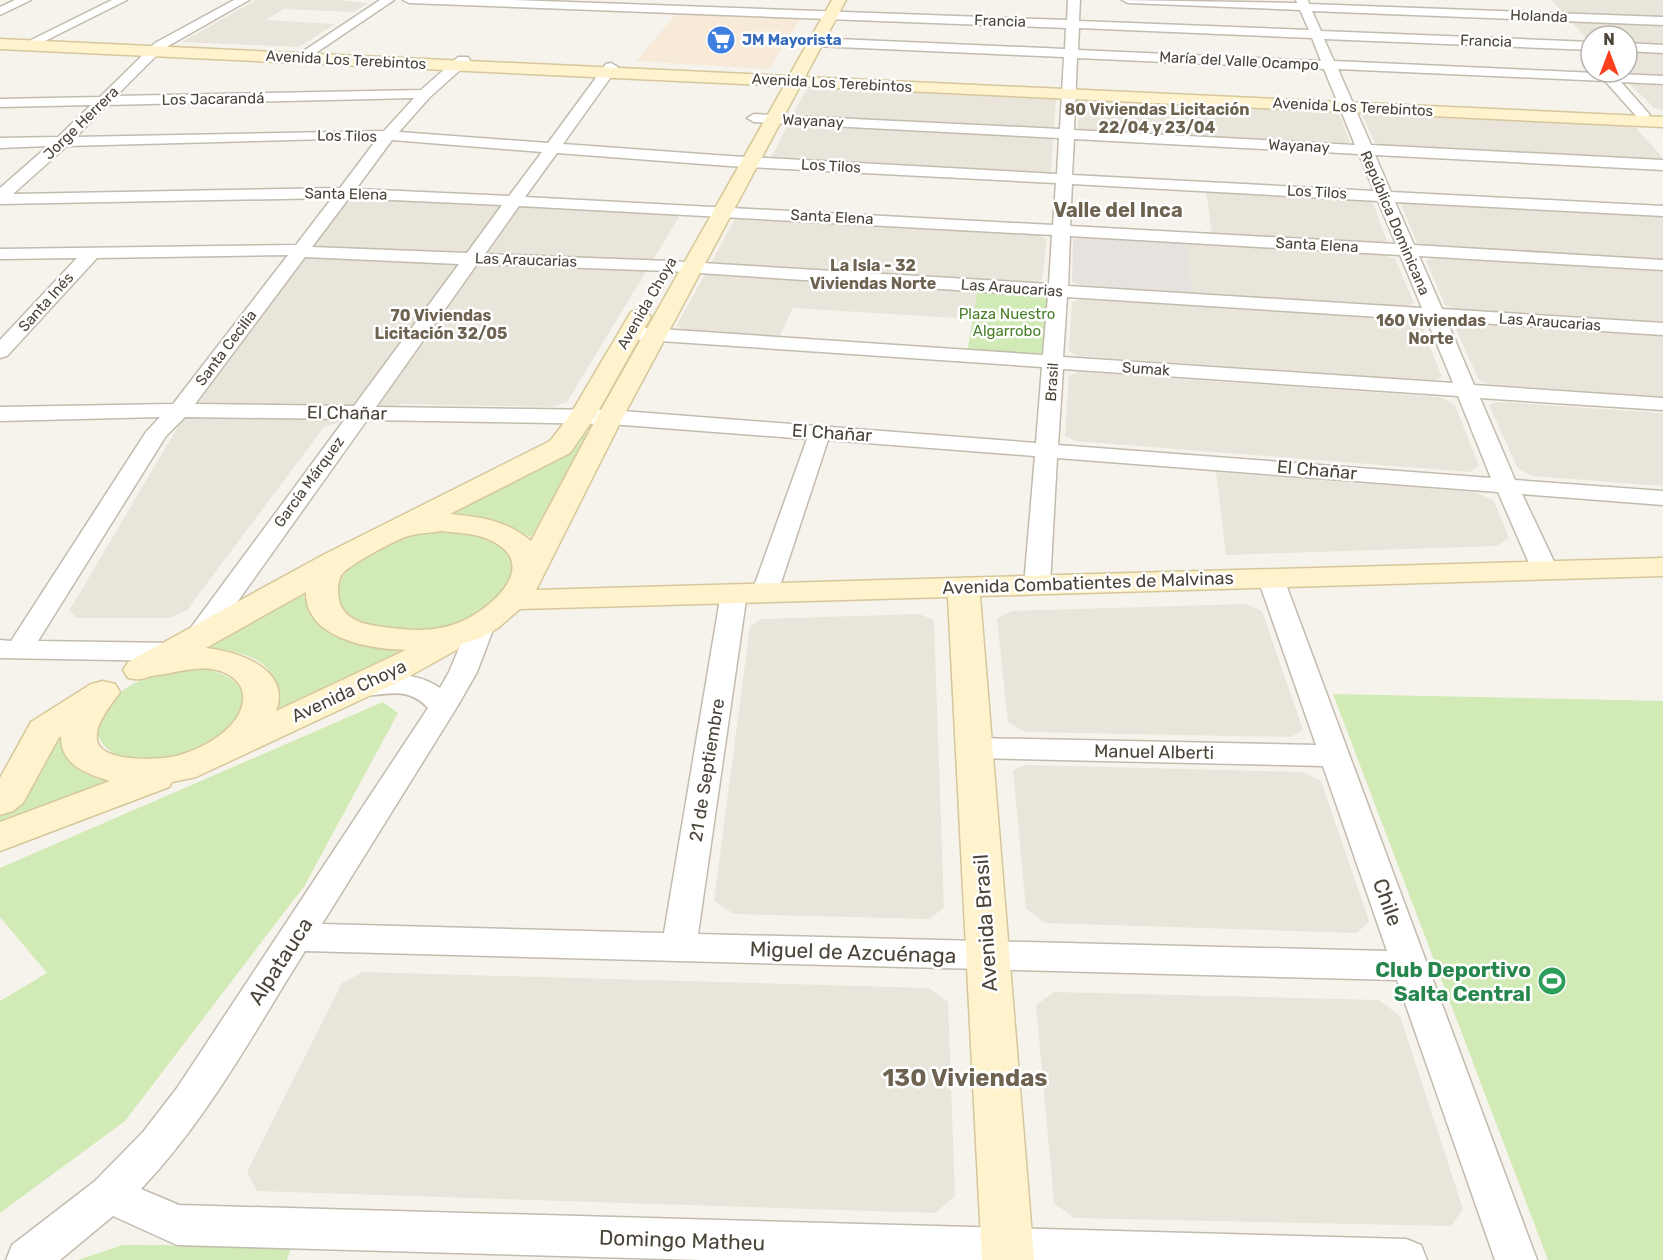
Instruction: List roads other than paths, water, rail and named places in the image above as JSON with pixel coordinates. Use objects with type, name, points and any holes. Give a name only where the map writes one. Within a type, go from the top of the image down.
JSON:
[{"type":"main road","name":"Avenida Choya","points":[[333,563],[549,454],[567,439],[630,333],[680,267],[823,10],[839,0]]},
{"type":"main road","name":"Avenida Choya","points":[[787,78],[815,42],[823,10]]},
{"type":"main road","name":"Avenida Los Terebintos","points":[[12,42],[1654,118]]},
{"type":"main road","points":[[1654,118],[1663,137]]},
{"type":"main road","name":"Avenida Choya","points":[[235,743],[408,663],[472,628],[512,600],[522,587],[609,417],[654,335],[680,267]]},
{"type":"main road","points":[[398,529],[441,522],[487,526],[507,536],[525,552],[529,573]]},
{"type":"main road","points":[[0,801],[10,794],[22,775],[44,731],[62,717],[185,644],[333,563]]},
{"type":"main road","points":[[333,563],[322,585],[322,605],[336,623],[361,635],[395,640],[431,639],[472,628]]},
{"type":"main road","name":"Avenida Combatientes de Malvinas","points":[[512,600],[1663,567]]},
{"type":"main road","name":"Avenida Brasil","points":[[963,587],[1007,1254]]},
{"type":"main road","points":[[0,837],[183,768],[235,743],[254,722],[262,703],[260,685],[249,671],[227,661],[202,658],[140,670]]},
{"type":"main road","points":[[103,692],[85,717],[79,735],[82,752],[95,763],[119,771],[149,772],[183,768]]},
{"type":"street","points":[[0,11],[25,0]]},
{"type":"street","points":[[12,42],[121,0]]},
{"type":"street","name":"Jorge Herrera","points":[[0,198],[158,49],[243,0]]},
{"type":"street","points":[[303,55],[388,0]]},
{"type":"street","name":"Francia","points":[[409,0],[823,10],[1072,24],[1579,46]]},
{"type":"street","name":"Brasil","points":[[1037,585],[1058,291],[1074,0]]},
{"type":"street","name":"Holanda","points":[[1128,0],[1303,3],[1663,21]]},
{"type":"street","points":[[1539,0],[1579,39]]},
{"type":"street","name":"República Dominicana","points":[[1303,3],[1506,485],[1545,570]]},
{"type":"street","name":"María del Valle Ocampo","points":[[815,42],[1579,74]]},
{"type":"street","points":[[1639,48],[1663,49]]},
{"type":"street","name":"Santa Cecilia","points":[[10,649],[157,432],[179,410],[387,137],[425,94],[460,63]]},
{"type":"street","name":"García Márquez","points":[[185,644],[359,413],[609,70]]},
{"type":"street","name":"María del Valle Ocampo","points":[[1639,78],[1663,80]]},
{"type":"street","points":[[1617,84],[1654,118]]},
{"type":"street","name":"Los Jacarandá","points":[[0,103],[425,94]]},
{"type":"street","name":"Wayanay","points":[[764,119],[1663,165]]},
{"type":"street","name":"Los Tilos","points":[[0,143],[365,134],[739,161],[1663,211]]},
{"type":"street","name":"Santa Elena","points":[[0,198],[345,193],[712,210],[1663,265]]},
{"type":"street","name":"Las Araucarias","points":[[0,254],[299,251],[680,267],[1663,329]]},
{"type":"street","name":"Santa Inés","points":[[0,352],[91,253]]},
{"type":"street","name":"Sumak","points":[[630,333],[1663,404]]},
{"type":"street","name":"El Chañar","points":[[0,414],[179,410],[609,417],[1506,485],[1660,501]]},
{"type":"street","name":"21 de Septiembre","points":[[679,947],[749,593],[820,432]]},
{"type":"street","name":"Chile","points":[[1271,579],[1516,1260]]},
{"type":"street","name":"Alpatauca","points":[[27,1260],[109,1194],[157,1145],[191,1100],[443,707],[463,672],[472,628]]},
{"type":"street","points":[[10,649],[185,644]]},
{"type":"street","points":[[359,687],[393,683],[417,685],[433,694],[443,707]]},
{"type":"street","name":"Manuel Alberti","points":[[974,748],[1335,756]]},
{"type":"street","name":"Miguel de Azcuénaga","points":[[296,937],[1410,966]]},
{"type":"street","name":"Domingo Matheu","points":[[109,1194],[177,1225],[1007,1254],[1406,1260]]},
{"type":"place","name":"JM Mayorista","points":[[721,40]]},
{"type":"place","name":"Club Deportivo Salta Central","points":[[1552,981]]},
{"type":"district","name":"80 Viviendas Licitación 22/04 y 23/04","points":[[1157,118]]},
{"type":"district","name":"Valle del Inca","points":[[1118,210]]},
{"type":"district","name":"La Isla - 32 Viviendas Norte","points":[[873,274]]},
{"type":"district","name":"70 Viviendas Licitación 32/05","points":[[441,324]]},
{"type":"district","name":"160 Viviendas Norte","points":[[1431,329]]},
{"type":"district","name":"130 Viviendas","points":[[965,1078]]},
{"type":"park label","name":"Plaza Nuestro Algarrobo","points":[[1007,322]]}]
